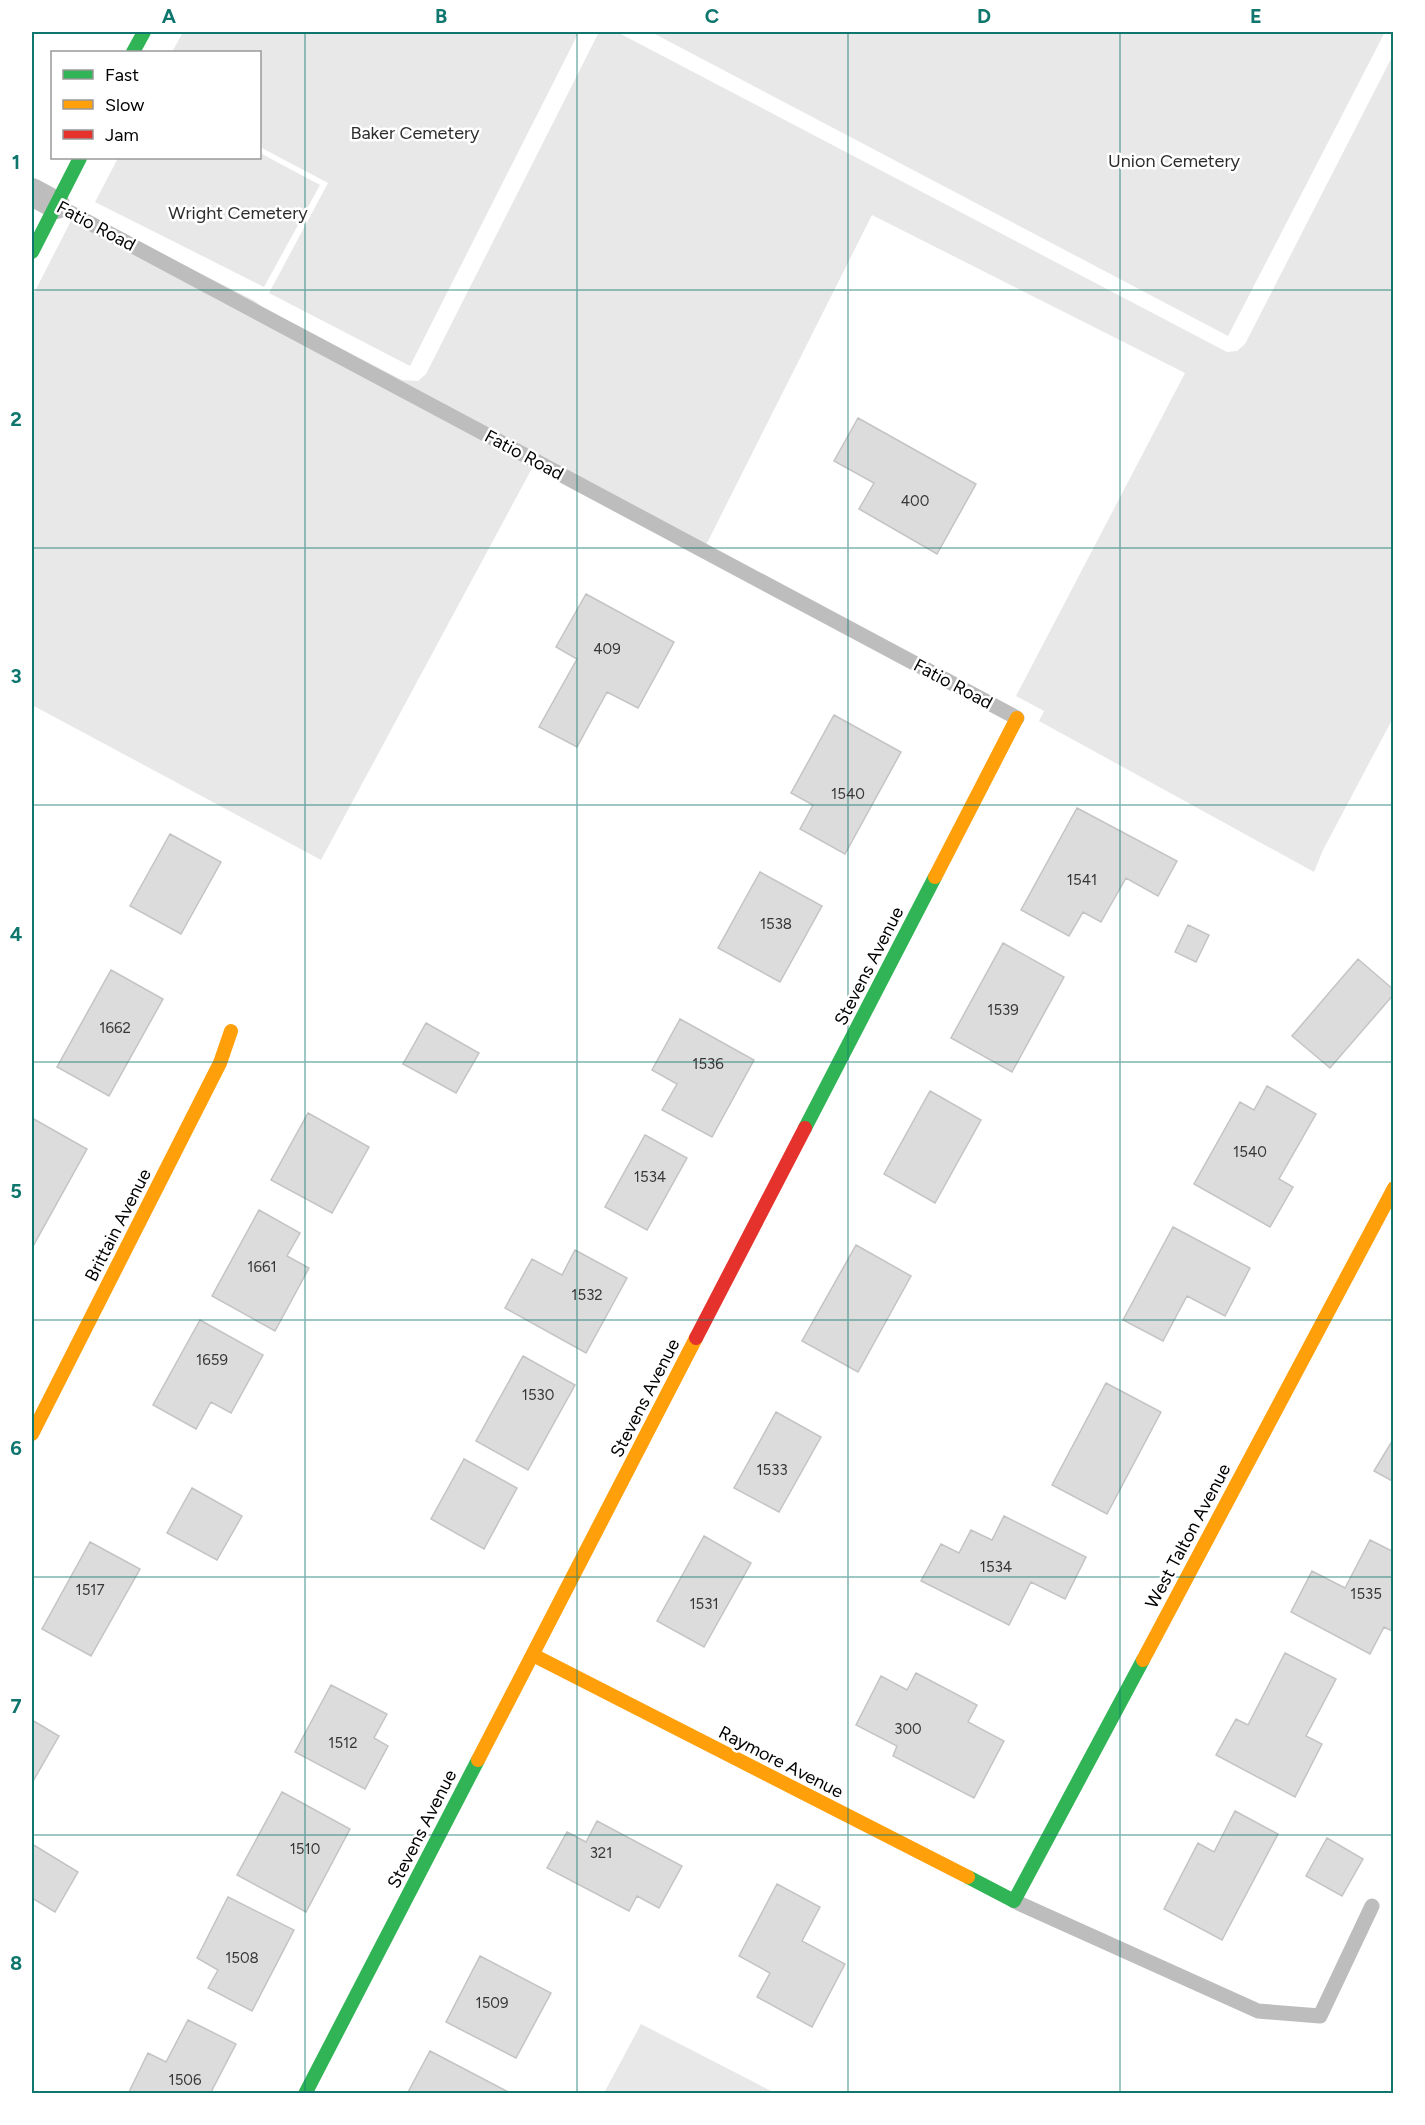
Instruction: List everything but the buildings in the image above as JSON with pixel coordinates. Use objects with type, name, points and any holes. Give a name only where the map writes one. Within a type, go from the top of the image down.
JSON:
[{"type":"street","points":[[134,51],[144,32]]},
{"type":"street","points":[[32,252],[44,199],[79,159]]},
{"type":"street","name":"Stevens Avenue","points":[[304,2094],[1017,718]]},
{"type":"street","name":"Brittain Avenue","points":[[32,1434],[220,1063],[231,1031]]},
{"type":"street","name":"West Talton Avenue","points":[[1014,1901],[1394,1188]]},
{"type":"street","name":"Raymore Avenue","points":[[533,1655],[1014,1901]]},
{"type":"lane","name":"Fatio Road","points":[[44,199],[1017,718]]},
{"type":"lane","points":[[1014,1901],[1258,2011],[1320,2016],[1372,1906]]},
{"type":"green space","name":"Baker Cemetery","points":[[183,32],[579,32],[410,366],[269,293],[328,183],[261,148],[261,51],[173,51]]},
{"type":"green space","points":[[599,32],[617,32],[1227,352],[1237,351],[1245,344],[1393,55],[1393,718],[1323,850],[1314,872],[1039,721],[1044,711],[1016,696],[1185,373],[872,215],[701,555],[537,459],[321,860],[32,705],[32,297],[78,207],[87,216],[255,301],[262,307],[402,380],[418,381],[426,374]]},
{"type":"green space","name":"Union Cemetery","points":[[651,32],[1385,32],[1228,336]]},
{"type":"green space","name":"Wright Cemetery","points":[[261,154],[320,185],[264,287],[95,202],[117,159],[261,159]]},
{"type":"green space","points":[[641,2024],[775,2093],[604,2093]]},
{"type":"traffic: fast","points":[[134,51],[144,32]]},
{"type":"traffic: fast","points":[[32,252],[79,159]]},
{"type":"traffic: fast","points":[[805,1128],[935,877]]},
{"type":"traffic: fast","points":[[968,1877],[1014,1901],[1143,1660]]},
{"type":"traffic: fast","points":[[305,2094],[478,1760]]},
{"type":"traffic: slow","points":[[935,877],[1017,718]]},
{"type":"traffic: slow","points":[[32,1434],[220,1063],[231,1031]]},
{"type":"traffic: slow","points":[[1143,1660],[1394,1188]]},
{"type":"traffic: slow","points":[[478,1760],[696,1338]]},
{"type":"traffic: slow","points":[[533,1655],[968,1877]]},
{"type":"traffic: jam","points":[[696,1338],[805,1128]]}]
